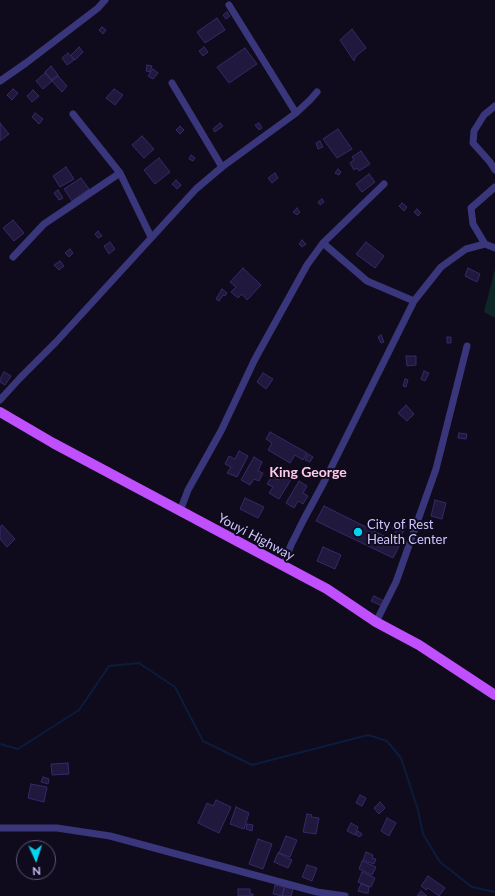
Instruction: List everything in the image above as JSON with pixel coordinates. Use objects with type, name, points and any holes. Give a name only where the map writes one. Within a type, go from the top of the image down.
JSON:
[{"type":"main road","name":"Youyi Highway","points":[[0,412],[53,443],[327,589],[376,622],[419,645],[495,695]]},
{"type":"street","points":[[0,81],[26,63],[92,12],[105,0]]},
{"type":"street","points":[[229,5],[296,113]]},
{"type":"street","points":[[172,83],[222,167]]},
{"type":"street","points":[[0,400],[56,342],[196,189],[222,167],[296,113],[317,92]]},
{"type":"street","points":[[495,106],[484,115],[474,131],[473,143],[495,170]]},
{"type":"street","points":[[73,114],[120,173],[151,237]]},
{"type":"street","points":[[13,257],[44,224],[120,173]]},
{"type":"street","points":[[180,511],[188,490],[221,431],[255,359],[307,265],[323,243],[384,184]]},
{"type":"street","points":[[485,244],[473,224],[471,208],[495,187]]},
{"type":"street","points":[[323,243],[367,281],[414,301]]},
{"type":"street","points":[[283,566],[291,545],[414,301],[441,267],[466,249],[485,244],[495,248]]},
{"type":"street","points":[[376,622],[396,582],[436,468],[467,346]]},
{"type":"street","points":[[0,828],[57,828],[110,836],[317,892],[345,896]]},
{"type":"green space","points":[[495,269],[495,318],[484,312]]},
{"type":"building","points":[[227,12],[230,16],[226,19],[223,15]]},
{"type":"building","points":[[217,18],[225,30],[205,43],[197,32]]},
{"type":"building","points":[[102,27],[106,30],[103,34],[99,30]]},
{"type":"building","points":[[352,29],[366,48],[356,56],[354,61],[340,40]]},
{"type":"building","points":[[79,47],[83,52],[75,60],[71,55]]},
{"type":"building","points":[[204,47],[208,52],[203,56],[199,51]]},
{"type":"building","points":[[245,48],[257,64],[229,83],[217,67]]},
{"type":"building","points":[[68,53],[74,60],[67,65],[62,58]]},
{"type":"building","points":[[147,65],[152,66],[150,72],[146,71]]},
{"type":"building","points":[[51,66],[58,75],[52,80],[45,72]]},
{"type":"building","points":[[153,69],[158,73],[153,79],[148,76]]},
{"type":"building","points":[[45,73],[52,81],[43,89],[36,81]]},
{"type":"building","points":[[58,76],[67,86],[62,92],[52,81]]},
{"type":"building","points":[[13,89],[18,93],[12,100],[7,95]]},
{"type":"building","points":[[114,89],[123,95],[115,105],[106,98]]},
{"type":"building","points":[[33,90],[39,96],[32,102],[27,96]]},
{"type":"building","points":[[35,113],[43,119],[39,124],[32,117]]},
{"type":"building","points":[[0,123],[9,134],[0,141]]},
{"type":"building","points":[[220,123],[223,126],[215,132],[213,129]]},
{"type":"building","points":[[259,123],[262,128],[259,130],[255,125]]},
{"type":"building","points":[[180,126],[184,130],[180,134],[176,130]]},
{"type":"building","points":[[338,129],[352,149],[337,158],[323,139]]},
{"type":"building","points":[[142,136],[154,149],[144,158],[132,145]]},
{"type":"building","points":[[320,141],[323,147],[318,149],[316,143]]},
{"type":"building","points":[[361,151],[370,164],[359,171],[357,168],[354,170],[350,163],[354,160],[352,157]]},
{"type":"building","points":[[191,155],[195,158],[193,161],[189,159]]},
{"type":"building","points":[[159,158],[170,172],[155,184],[144,170]]},
{"type":"building","points":[[66,167],[74,179],[60,187],[53,176]]},
{"type":"building","points":[[338,169],[341,172],[339,175],[335,173]]},
{"type":"building","points":[[275,173],[278,178],[272,183],[268,178]]},
{"type":"building","points":[[369,174],[375,182],[362,192],[356,184]]},
{"type":"building","points":[[81,178],[89,189],[72,201],[64,189]]},
{"type":"building","points":[[176,180],[181,185],[177,189],[172,184]]},
{"type":"building","points":[[58,190],[63,198],[59,200],[54,193]]},
{"type":"building","points":[[322,199],[324,202],[320,205],[318,202]]},
{"type":"building","points":[[402,203],[407,207],[404,211],[399,206]]},
{"type":"building","points":[[297,208],[300,212],[297,215],[293,212]]},
{"type":"building","points":[[417,209],[421,213],[418,216],[414,212]]},
{"type":"building","points":[[13,220],[24,233],[14,241],[3,228]]},
{"type":"building","points":[[98,231],[102,236],[98,238],[95,234]]},
{"type":"building","points":[[302,240],[306,244],[302,247],[299,244]]},
{"type":"building","points":[[110,242],[115,249],[109,254],[104,246]]},
{"type":"building","points":[[366,242],[384,256],[375,268],[356,254]]},
{"type":"building","points":[[70,249],[73,253],[69,257],[65,253]]},
{"type":"building","points":[[60,261],[64,266],[59,270],[54,265]]},
{"type":"building","points":[[243,268],[261,285],[247,300],[242,294],[238,298],[231,292],[236,287],[230,282]]},
{"type":"building","points":[[468,268],[480,274],[477,282],[465,276]]},
{"type":"building","points":[[222,289],[227,293],[225,296],[223,295],[219,301],[216,299]]},
{"type":"building","points":[[381,335],[384,342],[381,343],[378,337]]},
{"type":"building","points":[[447,337],[451,337],[451,343],[447,343]]},
{"type":"building","points":[[406,356],[416,356],[416,365],[407,366]]},
{"type":"building","points":[[424,371],[429,373],[425,381],[421,379]]},
{"type":"building","points":[[4,372],[11,376],[5,385],[0,382]]},
{"type":"building","points":[[263,373],[273,379],[266,389],[257,382]]},
{"type":"building","points":[[405,379],[408,380],[406,387],[403,386]]},
{"type":"building","points":[[406,405],[414,414],[407,421],[398,413]]},
{"type":"building","points":[[270,432],[307,453],[303,460],[295,455],[290,463],[268,450],[272,443],[266,439]]},
{"type":"building","points":[[459,433],[467,434],[466,439],[458,438]]},
{"type":"building","points":[[239,451],[248,456],[237,477],[227,473],[231,467],[225,464],[229,456],[235,459]]},
{"type":"building","points":[[308,454],[313,457],[310,462],[305,460]]},
{"type":"building","points":[[254,457],[262,462],[258,471],[263,473],[259,481],[254,479],[250,485],[241,480]]},
{"type":"building","points":[[282,472],[292,478],[279,499],[269,493],[273,487],[267,484],[272,476],[278,480]]},
{"type":"building","points":[[299,481],[307,486],[303,493],[308,496],[303,504],[298,501],[294,508],[286,503]]},
{"type":"building","points":[[245,498],[264,507],[258,518],[240,509]]},
{"type":"building","points":[[435,500],[446,503],[442,519],[431,516]]},
{"type":"building","name":"City of Rest Health Center","points":[[324,506],[400,544],[393,558],[316,521]]},
{"type":"building","points":[[395,521],[399,523],[395,530],[392,528]]},
{"type":"building","points":[[400,523],[406,526],[401,536],[395,533]]},
{"type":"building","points":[[2,525],[15,539],[7,547],[0,539],[0,527]]},
{"type":"building","points":[[323,547],[341,555],[335,569],[317,561]]},
{"type":"building","points":[[374,596],[384,601],[382,606],[371,601]]},
{"type":"building","points":[[68,763],[69,774],[52,775],[51,764]]},
{"type":"building","points":[[43,777],[49,779],[48,784],[41,782]]},
{"type":"building","points":[[31,784],[47,787],[44,802],[28,798]]},
{"type":"building","points":[[360,795],[366,798],[362,806],[356,803]]},
{"type":"building","points":[[216,800],[231,807],[219,833],[198,823],[207,803],[213,806]]},
{"type":"building","points":[[380,802],[385,808],[379,814],[374,808]]},
{"type":"building","points":[[236,807],[249,813],[244,829],[230,824]]},
{"type":"building","points":[[307,814],[312,815],[311,817],[319,818],[316,834],[303,832]]},
{"type":"building","points":[[387,818],[396,823],[389,836],[381,831]]},
{"type":"building","points":[[351,823],[358,827],[355,835],[347,831]]},
{"type":"building","points":[[247,824],[253,825],[252,831],[246,829]]},
{"type":"building","points":[[358,831],[362,834],[360,837],[356,835]]},
{"type":"building","points":[[286,836],[297,840],[290,857],[279,853]]},
{"type":"building","points":[[258,839],[272,844],[263,869],[249,864]]},
{"type":"building","points":[[366,852],[373,855],[372,858],[376,859],[374,864],[363,860]]},
{"type":"building","points":[[278,853],[292,860],[288,868],[274,862]]},
{"type":"building","points":[[362,861],[376,867],[372,875],[359,869]]},
{"type":"building","points":[[307,865],[317,868],[312,881],[302,877]]},
{"type":"building","points":[[362,872],[375,878],[371,887],[358,882]]},
{"type":"building","points":[[428,876],[445,888],[439,896],[428,888],[426,890],[421,886]]},
{"type":"building","points":[[361,884],[369,887],[368,893],[358,891]]},
{"type":"building","points":[[275,885],[284,887],[282,896],[273,894]]},
{"type":"building","points":[[285,887],[293,889],[291,896],[282,896]]},
{"type":"building","points":[[238,889],[250,889],[250,894],[253,894],[253,896],[238,896]]},
{"type":"building","points":[[421,891],[427,896],[417,896]]},
{"type":"waterway","points":[[0,744],[18,749],[79,710],[109,666],[139,663],[175,687],[203,741],[252,765],[368,735],[387,741],[401,758],[418,810],[423,834],[440,862],[472,887],[495,892]]},
{"type":"place","name":"City of Rest Health Center","points":[[358,532]]},
{"type":"district","name":"King George","points":[[308,472]]}]
